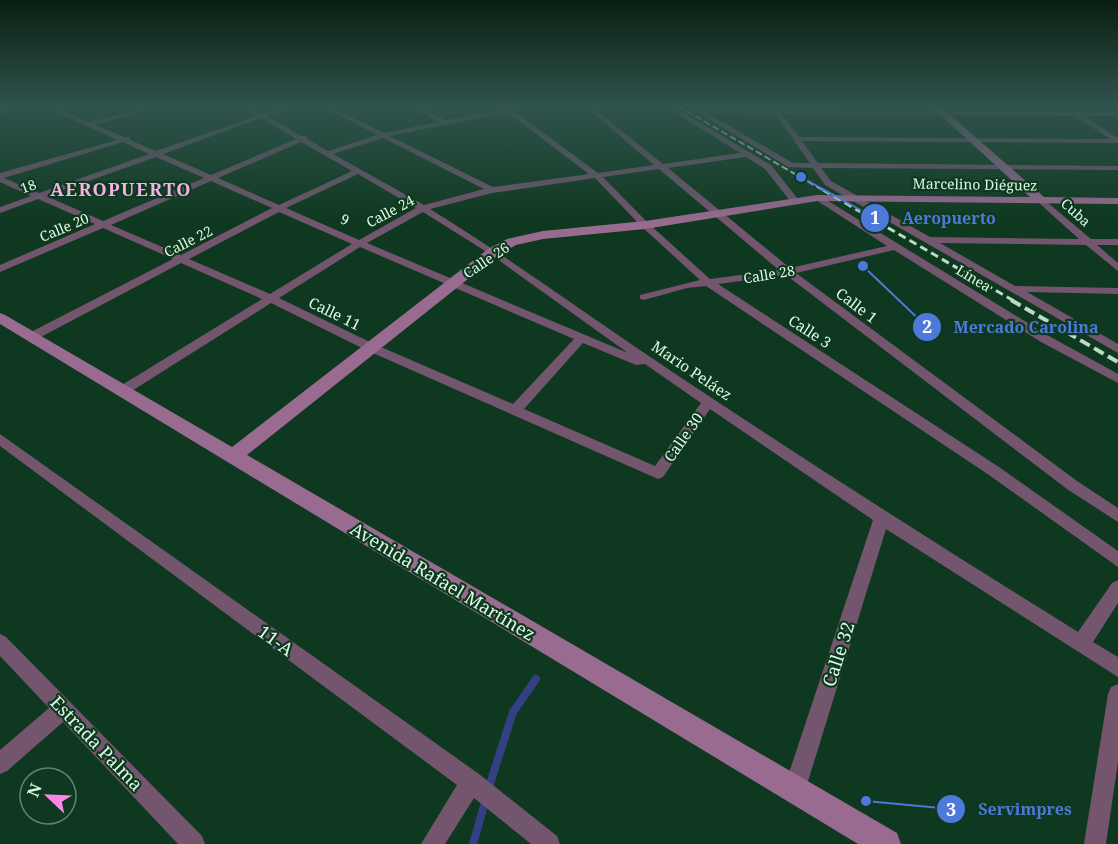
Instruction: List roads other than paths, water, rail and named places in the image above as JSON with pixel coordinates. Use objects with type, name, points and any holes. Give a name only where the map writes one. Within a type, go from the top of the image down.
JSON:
[{"type":"street","points":[[0,177],[106,145]]},
{"type":"street","name":"9","points":[[141,145],[451,284],[664,372]]},
{"type":"street","name":"18","points":[[0,210],[178,145]]},
{"type":"street","name":"Calle 20","points":[[0,269],[287,145]]},
{"type":"street","name":"Mario Peláez","points":[[316,145],[494,252],[664,372],[882,518],[1118,668]]},
{"type":"street","points":[[328,153],[352,145]]},
{"type":"street","points":[[406,145],[492,189]]},
{"type":"street","name":"Calle 3","points":[[557,145],[597,176],[645,225],[710,283],[994,471],[1118,560]]},
{"type":"street","name":"Calle 1","points":[[636,145],[788,272],[1072,485],[1118,516]]},
{"type":"street","points":[[731,145],[768,167],[794,200]]},
{"type":"street","points":[[758,145],[791,165],[1118,168]]},
{"type":"street","points":[[801,145],[830,190]]},
{"type":"street","name":"Cuba","points":[[979,145],[1118,268]]},
{"type":"street","name":"Calle 24","points":[[122,391],[360,243],[423,208],[492,189],[663,168],[746,155]]},
{"type":"street","name":"Calle 22","points":[[31,337],[281,207],[358,171]]},
{"type":"street","name":"Calle 11","points":[[0,177],[37,197],[272,299],[370,347],[658,473]]},
{"type":"street","name":"Calle 26","points":[[233,456],[451,284],[494,252],[512,242],[543,235],[645,225],[817,198],[830,190]]},
{"type":"street","name":"Marcelino Diéguez","points":[[830,190],[852,197],[1118,201]]},
{"type":"street","name":"Línea","points":[[852,197],[1118,349]]},
{"type":"street","name":"Línea","points":[[817,198],[1045,339],[1118,379]]},
{"type":"street","points":[[929,240],[1118,242]]},
{"type":"street","name":"Calle 28","points":[[644,297],[686,285],[788,272],[894,247]]},
{"type":"street","points":[[1013,289],[1118,291]]},
{"type":"street","name":"Avenida Rafael Martínez","points":[[0,318],[886,844]]},
{"type":"street","points":[[515,410],[581,338]]},
{"type":"street","name":"Calle 30","points":[[658,473],[709,401]]},
{"type":"street","name":"11-A","points":[[0,439],[471,782],[549,844]]},
{"type":"street","name":"Calle 32","points":[[794,791],[882,518]]},
{"type":"street","points":[[1081,644],[1118,588]]},
{"type":"street","name":"Estrada Palma","points":[[0,643],[194,844]]},
{"type":"street","points":[[1095,844],[1118,694]]},
{"type":"street","points":[[0,764],[64,708]]},
{"type":"street","points":[[432,844],[471,782]]},
{"type":"waterway","points":[[488,790],[513,712],[536,679]]},
{"type":"waterway","points":[[473,844],[485,802]]},
{"type":"railway","points":[[746,145],[826,192]]},
{"type":"railway","points":[[823,190],[1014,301]]},
{"type":"railway","points":[[1011,300],[1118,362]]},
{"type":"place","name":"Aeropuerto","points":[[801,177]]},
{"type":"place","name":"Mercado Carolina","points":[[863,266]]},
{"type":"place","name":"Servimpres","points":[[866,801]]},
{"type":"district","name":"AEROPUERTO","points":[[121,189]]}]
